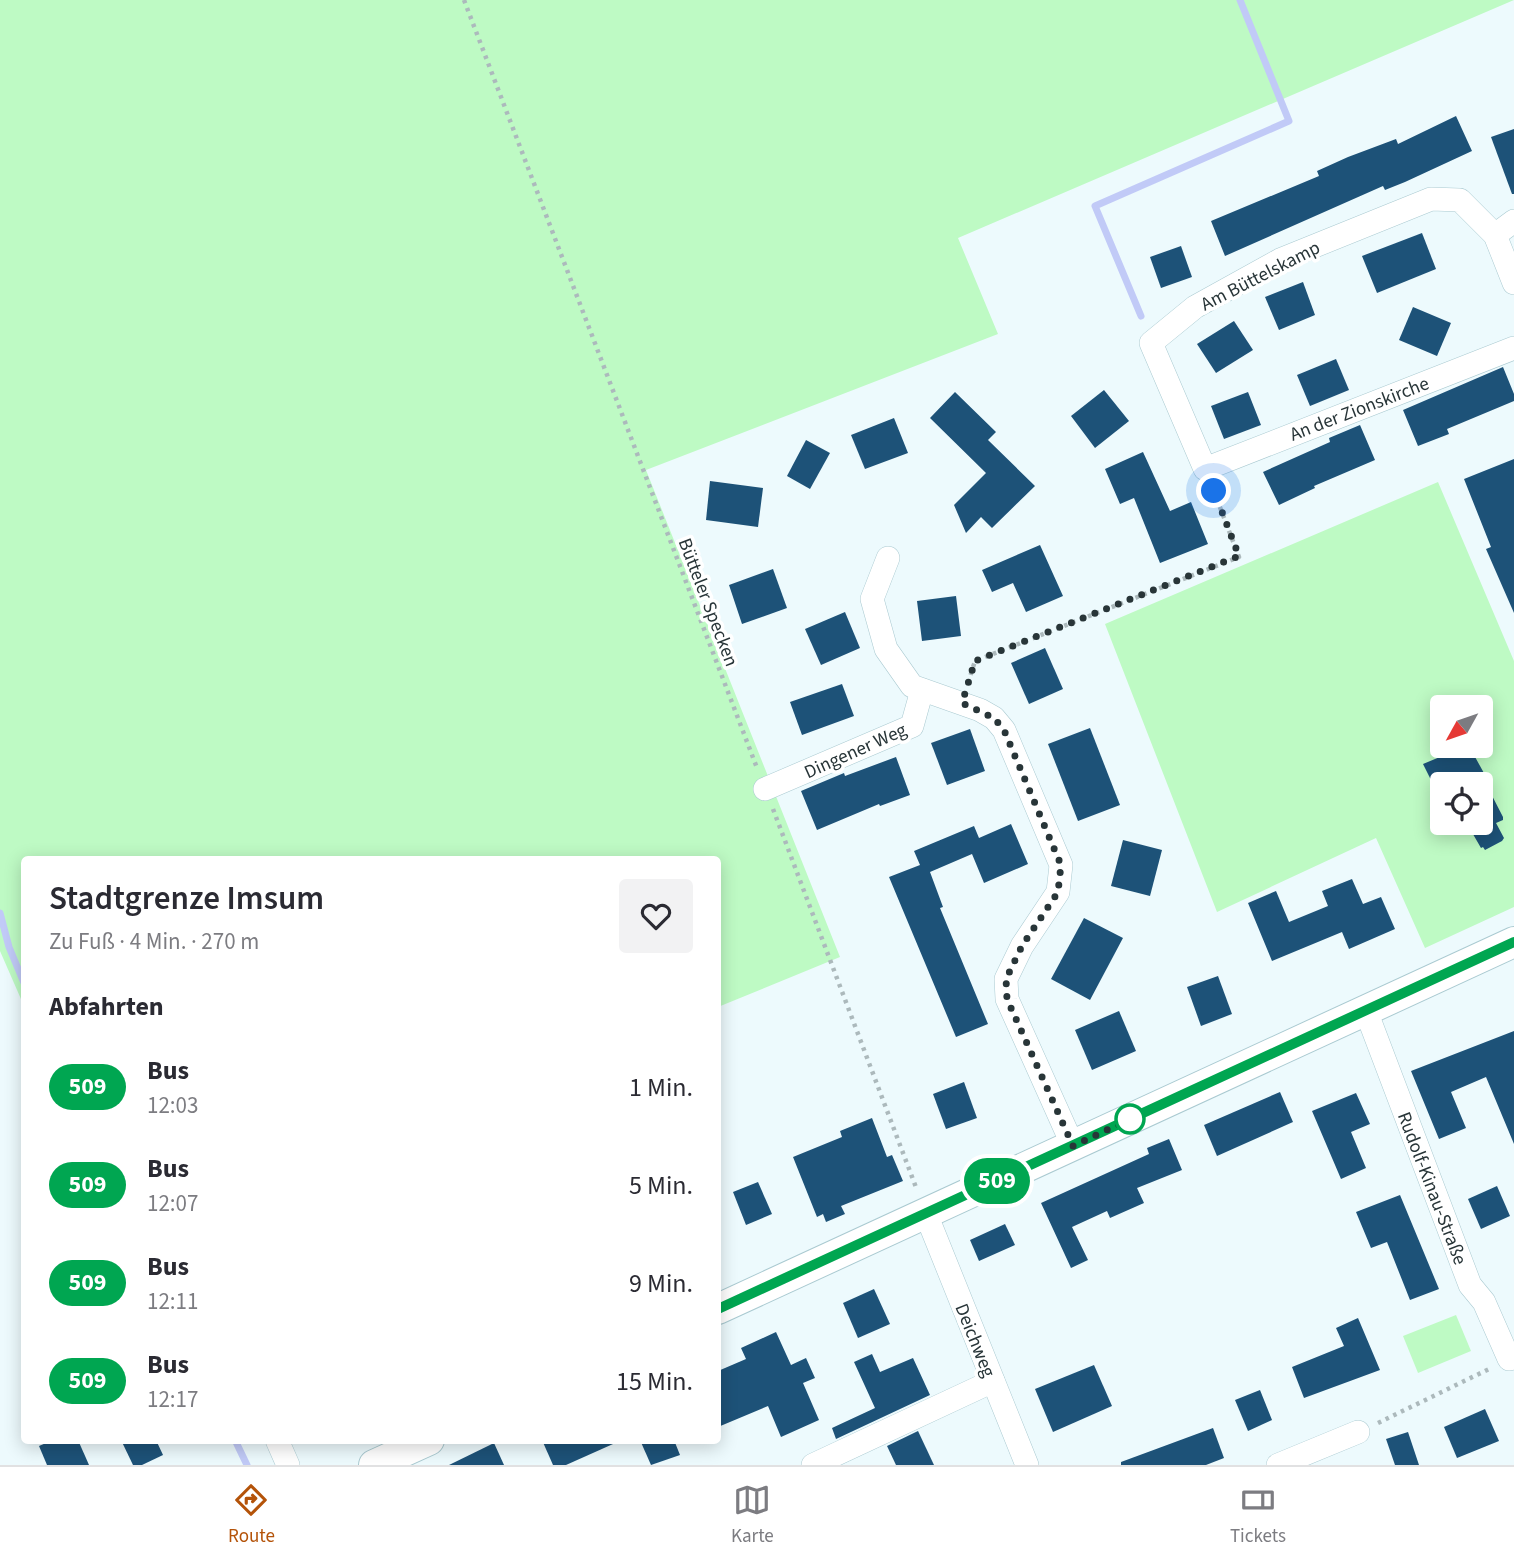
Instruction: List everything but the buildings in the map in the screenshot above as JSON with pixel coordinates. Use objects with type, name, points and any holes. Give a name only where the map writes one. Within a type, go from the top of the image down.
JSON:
[{"type":"main road","points":[[721,1308],[1514,942]]},
{"type":"main road","points":[[374,1465],[420,1444]]},
{"type":"street","name":"Am Büttelskamp","points":[[1205,469],[1151,343],[1195,307],[1280,260],[1431,199],[1460,200],[1495,235]]},
{"type":"street","points":[[1514,220],[1495,235],[1514,283]]},
{"type":"street","name":"An der Zionskirche","points":[[1205,469],[1514,348]]},
{"type":"street","points":[[888,558],[872,599],[886,649],[912,686],[962,703],[994,718],[1004,730],[1061,865],[1058,892],[1022,946],[1006,979],[1007,999],[1073,1146]]},
{"type":"street","name":"Dingener Weg","points":[[765,789],[912,726],[922,690]]},
{"type":"street","name":"Rudolf-Kinau-Straße","points":[[1366,1011],[1470,1285],[1484,1302],[1512,1365]]},
{"type":"street","name":"Deichweg","points":[[924,1215],[1027,1465]]},
{"type":"street","points":[[813,1465],[993,1381]]},
{"type":"street","points":[[1278,1465],[1358,1432]]},
{"type":"street","points":[[279,1444],[288,1465]]},
{"type":"path","name":"Bütteler Specken","points":[[464,0],[765,789],[924,1215]]},
{"type":"path","points":[[962,703],[975,661],[1239,556],[1205,469]]},
{"type":"path","points":[[1358,1432],[1512,1365]]},
{"type":"green space","points":[[0,0],[1514,0],[958,238],[998,334],[646,470],[840,957],[721,1006],[721,856],[21,856],[21,999],[0,951]]},
{"type":"green space","points":[[1438,482],[1514,661],[1514,907],[1425,948],[1376,838],[1217,912],[1105,624]]},
{"type":"green space","points":[[1456,1315],[1471,1351],[1418,1373],[1403,1336]]},
{"type":"waterway","points":[[1141,316],[1095,206],[1289,121],[1240,0]]},
{"type":"waterway","points":[[0,913],[9,947],[21,976]]},
{"type":"waterway","points":[[237,1444],[247,1465]]},
{"type":"bus line","name":"509","points":[[721,1308],[1514,942]]},
{"type":"route","points":[[1130,1119],[1073,1146],[1007,999],[1006,979],[1022,946],[1058,892],[1061,865],[1004,730],[994,718],[962,703],[975,661],[1239,556],[1214,491]]}]
